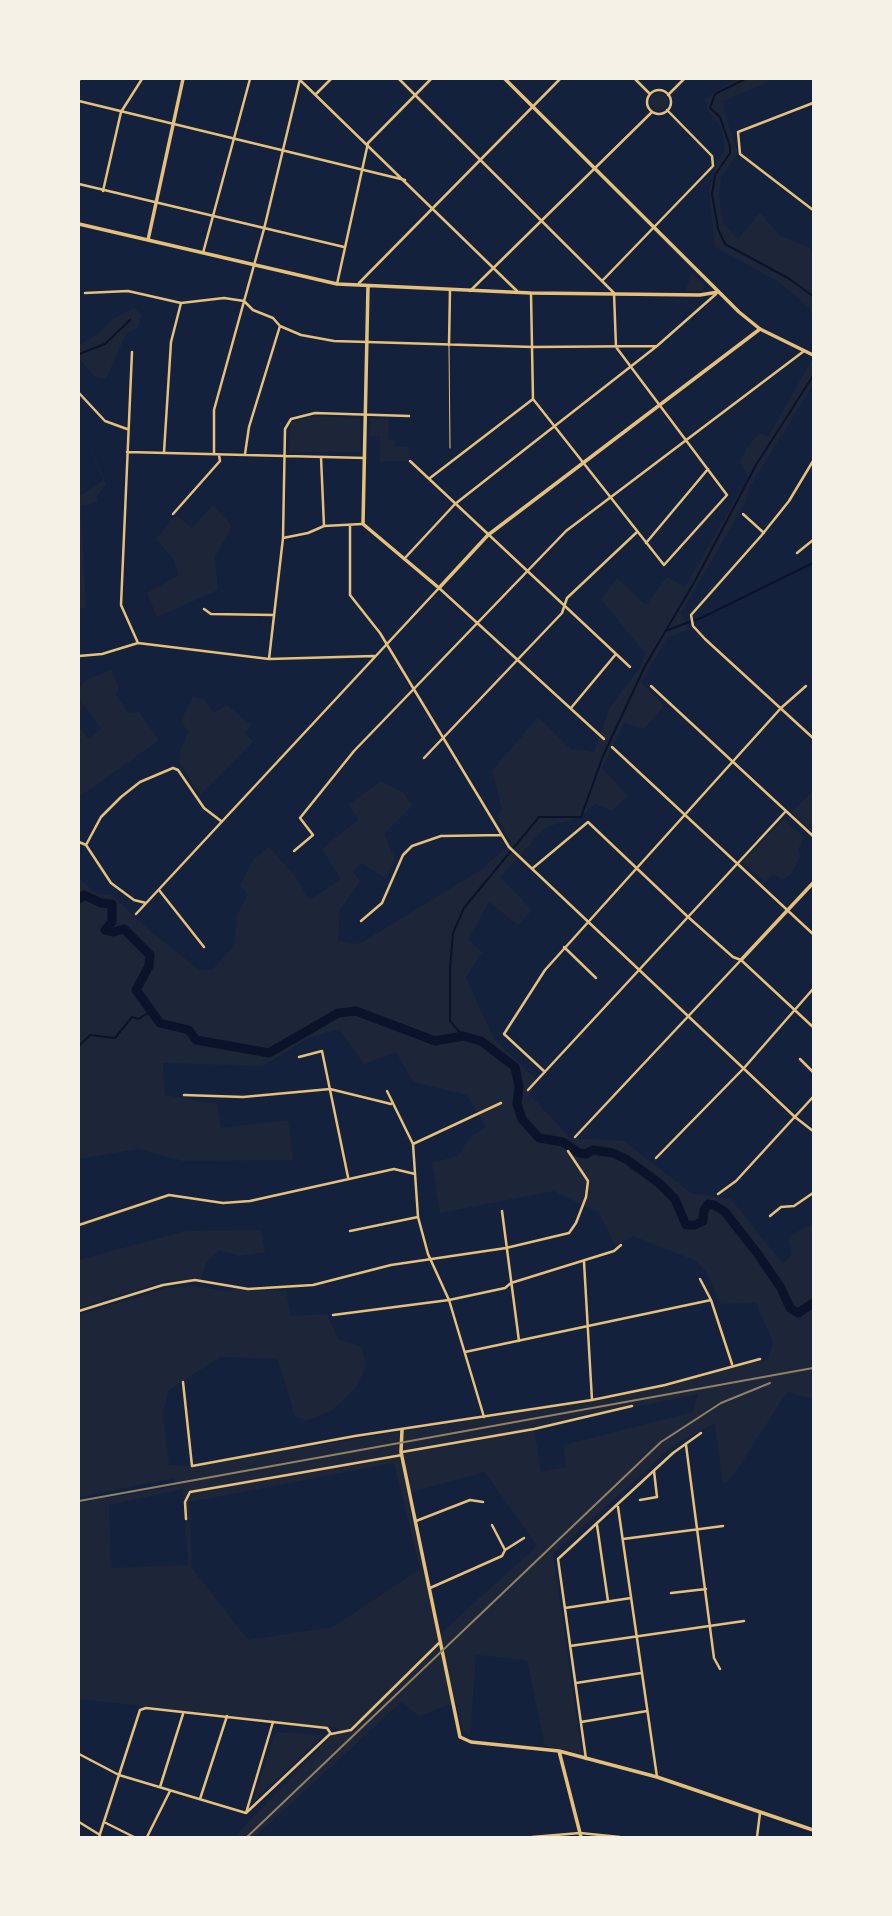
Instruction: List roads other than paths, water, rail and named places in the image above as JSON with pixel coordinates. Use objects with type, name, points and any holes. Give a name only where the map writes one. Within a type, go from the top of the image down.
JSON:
[{"type":"street","points":[[103,191],[121,112],[142,79]]},
{"type":"street","points":[[148,240],[183,79]]},
{"type":"street","points":[[203,253],[250,79]]},
{"type":"street","points":[[173,514],[220,461],[217,454],[214,410],[264,229],[299,79],[433,206],[518,292]]},
{"type":"street","points":[[316,94],[331,79]]},
{"type":"street","points":[[399,79],[614,293],[616,347],[727,495],[664,565],[533,400],[531,293]]},
{"type":"street","points":[[337,284],[368,143],[431,79]]},
{"type":"street","points":[[505,79],[718,292],[760,328],[813,355]]},
{"type":"street","points":[[357,286],[560,79]]},
{"type":"street","points":[[635,79],[650,94]]},
{"type":"street","points":[[668,95],[684,79]]},
{"type":"street","points":[[657,90],[668,95],[670,104],[667,110],[659,114],[652,112],[647,101],[650,94],[657,90]]},
{"type":"street","points":[[79,101],[172,126],[405,180]]},
{"type":"street","points":[[813,103],[739,130],[740,154],[813,210]]},
{"type":"street","points":[[602,281],[713,166],[712,156],[667,110]]},
{"type":"street","points":[[469,291],[652,112]]},
{"type":"street","points":[[79,184],[344,247]]},
{"type":"street","points":[[79,224],[254,267],[337,284],[531,293],[700,295],[718,292]]},
{"type":"street","points":[[363,524],[368,286]]},
{"type":"street","points":[[449,345],[450,290]]},
{"type":"street","points":[[85,293],[128,291],[181,303],[224,298],[244,301],[253,310],[273,318],[280,326],[301,335],[367,342],[533,347],[657,346]]},
{"type":"street","points":[[404,559],[455,504],[657,346],[718,292]]},
{"type":"street","points":[[164,452],[171,342],[181,303]]},
{"type":"street","points":[[245,455],[249,427],[280,326]]},
{"type":"street","points":[[136,914],[488,535],[760,328]]},
{"type":"street","points":[[294,851],[313,835],[300,818],[354,751],[415,691],[566,531],[804,351]]},
{"type":"street","points":[[132,352],[121,605],[138,643]]},
{"type":"street","points":[[79,393],[105,421],[127,429]]},
{"type":"street","points":[[429,479],[533,400]]},
{"type":"street","points":[[269,659],[283,538],[285,429],[291,419],[315,413],[409,416]]},
{"type":"street","points":[[127,452],[365,458]]},
{"type":"street","points":[[321,457],[324,526]]},
{"type":"street","points":[[410,461],[630,667]]},
{"type":"street","points":[[813,461],[764,533],[691,615],[694,626],[813,738]]},
{"type":"street","points":[[646,543],[708,470]]},
{"type":"street","points":[[743,514],[764,533]]},
{"type":"street","points":[[283,538],[308,534],[324,526],[363,524],[439,588],[604,739]]},
{"type":"street","points":[[350,525],[350,596],[387,644],[509,847],[813,1131]]},
{"type":"street","points":[[425,758],[562,614],[567,598],[637,532]]},
{"type":"street","points":[[797,553],[813,540]]},
{"type":"street","points":[[204,609],[211,614],[274,615]]},
{"type":"street","points":[[79,656],[102,654],[138,643],[269,659],[374,656]]},
{"type":"street","points":[[570,708],[617,653]]},
{"type":"street","points":[[651,686],[813,836]]},
{"type":"street","points":[[545,1072],[504,1034],[545,970],[732,761],[781,708],[806,686]]},
{"type":"street","points":[[612,747],[813,934]]},
{"type":"street","points":[[86,845],[101,817],[121,797],[140,782],[173,768],[178,770],[204,808],[222,822]]},
{"type":"street","points":[[528,1090],[786,811]]},
{"type":"street","points":[[533,867],[588,822],[687,916],[733,957],[741,960],[813,1027]]},
{"type":"street","points":[[361,921],[382,904],[402,855],[411,846],[441,836],[502,835]]},
{"type":"street","points":[[79,842],[86,845],[111,883],[134,900],[147,903]]},
{"type":"street","points":[[575,1137],[813,883]]},
{"type":"street","points":[[159,890],[204,947]]},
{"type":"street","points":[[564,947],[596,978]]},
{"type":"street","points":[[656,1158],[744,1068],[813,989]]},
{"type":"street","points":[[299,1057],[322,1051],[348,1177]]},
{"type":"street","points":[[800,1059],[813,1072]]},
{"type":"street","points":[[184,1095],[243,1097],[330,1088],[392,1104]]},
{"type":"street","points":[[387,1091],[413,1144],[418,1217],[428,1254],[432,1257],[449,1300],[484,1417]]},
{"type":"street","points":[[718,1194],[731,1186],[813,1097]]},
{"type":"street","points":[[413,1144],[501,1103]]},
{"type":"street","points":[[79,1311],[163,1285],[194,1280],[248,1289],[313,1285],[432,1257],[506,1248],[569,1233],[586,1197],[587,1181],[568,1152]]},
{"type":"street","points":[[79,1225],[169,1195],[223,1203],[250,1201],[348,1177],[394,1169],[415,1174]]},
{"type":"street","points":[[770,1216],[780,1207],[794,1206],[813,1193]]},
{"type":"street","points":[[502,1211],[519,1341]]},
{"type":"street","points":[[350,1231],[418,1217]]},
{"type":"street","points":[[333,1315],[449,1300],[505,1288],[511,1283],[614,1251],[621,1245]]},
{"type":"street","points":[[584,1262],[592,1400]]},
{"type":"street","points":[[700,1279],[711,1300],[732,1364]]},
{"type":"street","points":[[465,1352],[711,1300]]},
{"type":"street","points":[[183,1382],[192,1465],[592,1400],[666,1385],[732,1364],[760,1359]]},
{"type":"street","points":[[186,1519],[185,1502],[190,1492],[534,1429],[632,1406]]},
{"type":"street","points":[[402,1430],[401,1453],[460,1737],[471,1742],[559,1751],[657,1777],[813,1830]]},
{"type":"street","points":[[586,1759],[558,1559],[654,1471],[701,1433]]},
{"type":"street","points":[[686,1444],[714,1658],[720,1669]]},
{"type":"street","points":[[640,1500],[657,1497],[654,1471]]},
{"type":"street","points":[[416,1521],[470,1500],[483,1502]]},
{"type":"street","points":[[618,1506],[657,1777]]},
{"type":"street","points":[[492,1525],[505,1550]]},
{"type":"street","points":[[597,1525],[608,1601]]},
{"type":"street","points":[[623,1539],[723,1526]]},
{"type":"street","points":[[430,1588],[502,1556],[505,1550],[524,1538]]},
{"type":"street","points":[[671,1593],[706,1589]]},
{"type":"street","points":[[565,1608],[632,1598]]},
{"type":"street","points":[[570,1646],[744,1621]]},
{"type":"street","points":[[246,1813],[331,1734],[351,1730],[439,1643]]},
{"type":"street","points":[[576,1683],[643,1673]]},
{"type":"street","points":[[79,1822],[99,1836],[140,1710],[146,1708],[327,1728],[331,1734]]},
{"type":"street","points":[[581,1722],[648,1710]]},
{"type":"street","points":[[160,1787],[183,1713]]},
{"type":"street","points":[[200,1799],[226,1716]]},
{"type":"street","points":[[246,1813],[273,1722]]},
{"type":"street","points":[[559,1751],[580,1835]]},
{"type":"street","points":[[79,1754],[119,1775],[246,1813]]},
{"type":"street","points":[[563,1765],[567,1759],[576,1756]]},
{"type":"street","points":[[147,1837],[170,1791]]},
{"type":"street","points":[[757,1837],[760,1810]]},
{"type":"street","points":[[105,1822],[134,1837]]},
{"type":"street","points":[[532,1837],[620,1837]]},
{"type":"lane","points":[[449,345],[450,448]]},
{"type":"waterway","points":[[745,79],[715,94],[710,108],[720,117],[730,146],[730,153],[715,175],[712,194],[718,229],[725,244],[788,278],[813,296]]},
{"type":"waterway","points":[[79,354],[105,344],[130,320]]},
{"type":"waterway","points":[[463,1036],[450,1021],[450,969],[453,933],[464,908],[539,817],[581,817],[603,756],[645,666],[695,581],[756,465],[813,376]]},
{"type":"waterway","points":[[665,631],[703,617],[813,563]]},
{"type":"waterway","points":[[79,899],[84,895],[101,903],[112,904],[112,922],[105,930],[113,932],[124,929],[150,955],[149,966],[136,990],[160,1023],[189,1030],[196,1040],[269,1053],[338,1013],[356,1011],[435,1041],[463,1036],[481,1041],[515,1067],[519,1086],[517,1104],[522,1119],[539,1138],[563,1142],[579,1153],[586,1154],[593,1150],[613,1153],[626,1159],[659,1183],[675,1199],[686,1225],[703,1221],[704,1210],[708,1204],[714,1205],[725,1212],[757,1253],[781,1288],[790,1308],[798,1313],[813,1303]]},
{"type":"waterway","points":[[79,1046],[90,1035],[115,1038],[132,1017],[138,1019],[152,1011]]},
{"type":"railway","points":[[79,1501],[813,1368]]},
{"type":"railway","points":[[247,1837],[661,1442],[721,1403],[770,1383]]}]
